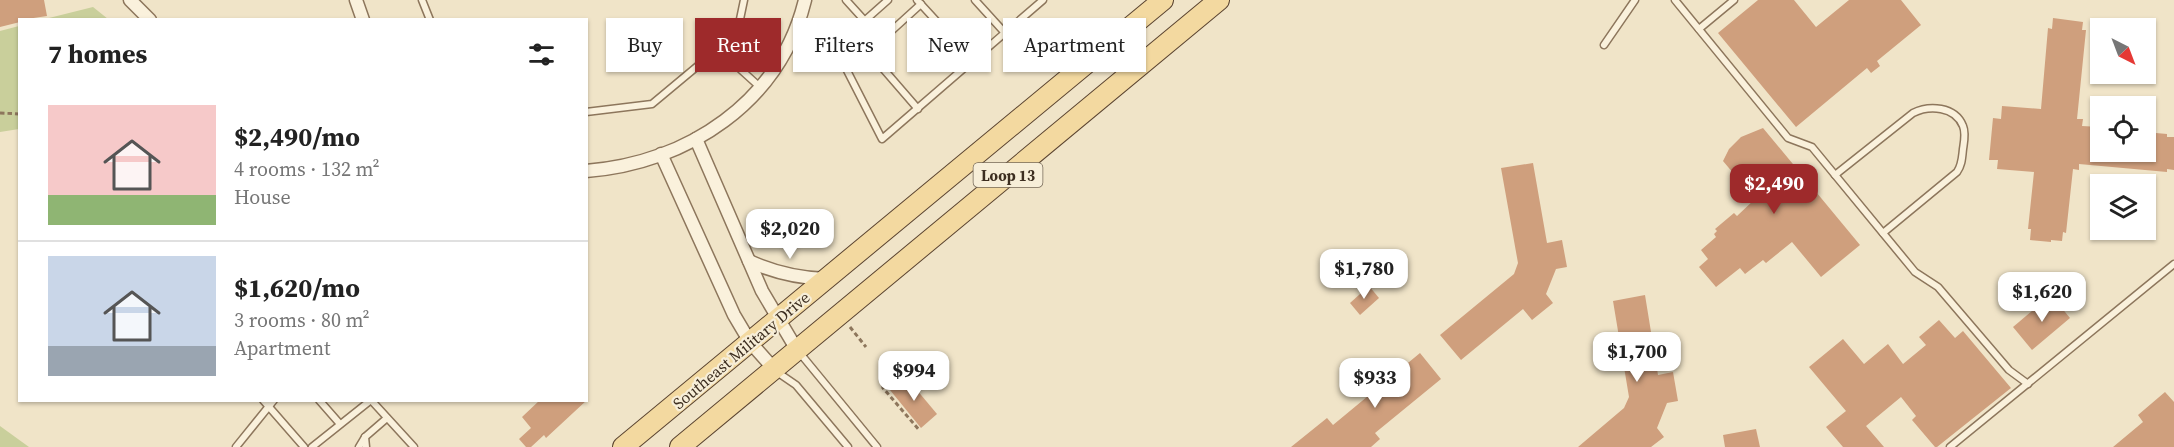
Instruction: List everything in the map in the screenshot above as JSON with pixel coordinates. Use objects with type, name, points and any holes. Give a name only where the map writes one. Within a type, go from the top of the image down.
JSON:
[{"type":"main road","name":"Southeast Military Drive","points":[[623,447],[1163,0]]},
{"type":"main road","name":"Loop 13","points":[[680,447],[1220,0]]},
{"type":"street","points":[[130,0],[148,18]]},
{"type":"street","points":[[356,0],[362,18]]},
{"type":"street","points":[[800,18],[805,0]]},
{"type":"street","points":[[588,171],[626,165],[661,154],[715,129],[735,114],[761,88],[781,61],[793,36]]},
{"type":"street","points":[[696,139],[762,291],[797,350]]},
{"type":"street","points":[[661,154],[734,315],[750,342],[774,369]]},
{"type":"street","points":[[749,261],[797,277],[826,279]]},
{"type":"lane","points":[[422,0],[429,18]]},
{"type":"lane","points":[[740,18],[744,0]]},
{"type":"lane","points":[[846,0],[861,18]]},
{"type":"lane","points":[[867,18],[888,0]]},
{"type":"lane","points":[[975,0],[1003,31]]},
{"type":"lane","points":[[1022,18],[1043,0]]},
{"type":"lane","points":[[1604,45],[1635,0]]},
{"type":"lane","points":[[1675,0],[1788,138],[1812,147],[1919,275],[1938,287],[2009,370],[2028,384]]},
{"type":"lane","points":[[1699,29],[1734,0]]},
{"type":"lane","points":[[918,109],[873,57],[873,51],[877,44],[919,2],[934,18]]},
{"type":"lane","points":[[991,46],[1003,35]]},
{"type":"lane","points":[[588,112],[652,104],[695,68]]},
{"type":"lane","points":[[743,72],[761,88]]},
{"type":"lane","points":[[848,72],[882,139],[962,72]]},
{"type":"lane","points":[[1835,175],[1921,109],[1944,109],[1959,119],[1964,126],[1965,135],[1961,166],[1957,172],[1883,233]]},
{"type":"lane","points":[[1950,447],[2174,264]]},
{"type":"lane","points":[[797,350],[877,447]]},
{"type":"lane","points":[[774,369],[796,385],[848,447]]},
{"type":"lane","points":[[265,402],[304,447]]},
{"type":"lane","points":[[237,447],[272,402]]},
{"type":"lane","points":[[320,402],[340,424]]},
{"type":"lane","points":[[312,447],[368,402]]},
{"type":"lane","points":[[373,402],[414,447]]},
{"type":"lane","points":[[359,447],[364,437],[387,418]]},
{"type":"lane","points":[[364,437],[366,447]]},
{"type":"path","points":[[0,113],[18,114]]},
{"type":"path","points":[[849,327],[866,347]]},
{"type":"path","points":[[886,371],[881,383],[893,401],[920,431]]},
{"type":"green space","points":[[93,7],[107,18],[49,18]]},
{"type":"green space","points":[[18,26],[18,129],[0,132],[0,31]]},
{"type":"green space","points":[[0,426],[29,447],[0,447]]},
{"type":"building","points":[[0,0],[44,0],[47,16],[18,18],[18,22],[0,27]]},
{"type":"building","points":[[1758,0],[1794,0],[1816,27],[1849,0],[1901,0],[1921,25],[1877,61],[1880,66],[1871,73],[1867,68],[1796,127],[1718,33]]},
{"type":"building","points":[[2053,18],[2083,22],[2082,30],[2086,30],[2077,119],[2083,119],[2082,126],[2090,126],[2090,162],[2156,162],[2156,133],[2167,134],[2167,137],[2174,137],[2174,170],[2167,169],[2167,172],[2079,164],[2079,170],[2073,169],[2066,233],[2063,232],[2062,241],[2051,240],[2051,242],[2030,240],[2031,229],[2028,229],[2034,172],[1997,169],[1998,160],[1989,160],[1993,118],[2001,119],[2002,106],[2041,109],[2048,28],[2052,29]]},
{"type":"building","points":[[1763,128],[1860,245],[1821,277],[1792,242],[1766,263],[1763,260],[1745,274],[1740,268],[1716,287],[1699,267],[1708,259],[1701,250],[1716,237],[1715,229],[1734,213],[1737,216],[1755,199],[1723,161],[1729,149],[1741,137]]},
{"type":"building","points":[[1533,163],[1547,243],[1562,240],[1567,267],[1556,269],[1546,294],[1553,303],[1532,320],[1523,309],[1461,360],[1440,335],[1514,274],[1518,263],[1501,168]]},
{"type":"building","points":[[1369,286],[1379,298],[1360,315],[1350,303]]},
{"type":"building","points":[[1645,295],[1658,375],[1673,372],[1678,401],[1667,403],[1657,428],[1664,437],[1651,447],[1578,447],[1624,408],[1629,397],[1613,301]]},
{"type":"building","points":[[2051,295],[2070,318],[2032,350],[2013,327]]},
{"type":"building","points":[[1939,320],[1955,338],[1963,331],[2011,388],[1937,447],[1912,420],[1916,416],[1901,397],[1866,426],[1884,447],[1843,447],[1826,427],[1846,411],[1809,367],[1843,339],[1864,364],[1888,344],[1903,364],[1926,345],[1919,337]]},
{"type":"building","points":[[1420,353],[1441,379],[1375,433],[1380,439],[1371,447],[1291,447],[1327,418],[1333,425]]},
{"type":"building","points":[[906,377],[937,414],[921,428],[890,390]]},
{"type":"building","points":[[2165,392],[2174,402],[2174,447],[2113,447],[2143,422],[2138,415]]},
{"type":"building","points":[[538,402],[585,402],[546,438],[544,435],[531,447],[526,447],[519,439],[531,428],[522,417]]},
{"type":"building","points":[[1756,429],[1760,447],[1725,447],[1723,435]]}]
